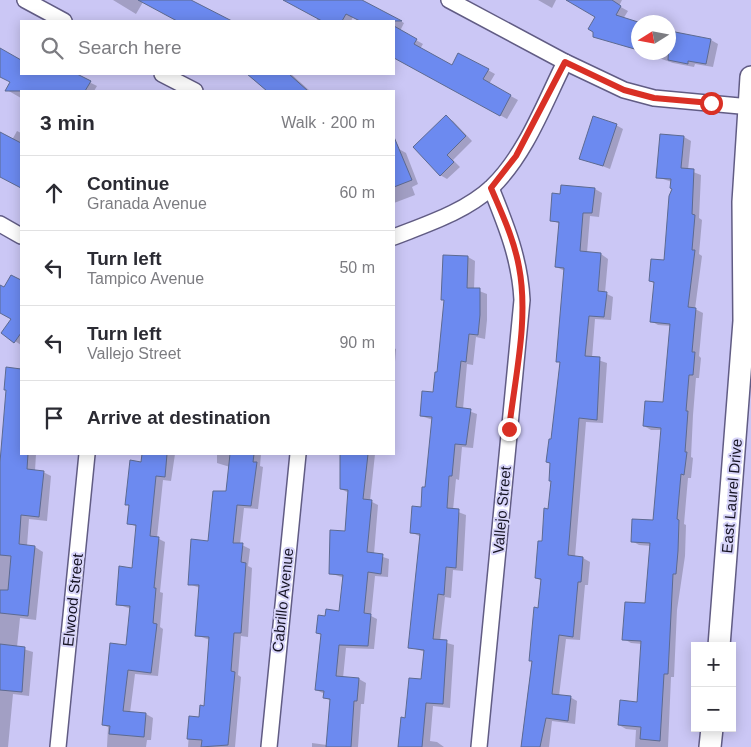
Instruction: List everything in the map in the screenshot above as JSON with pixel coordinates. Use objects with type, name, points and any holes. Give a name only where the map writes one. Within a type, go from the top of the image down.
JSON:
[{"type":"main road","name":"East Laurel Drive","points":[[719,642],[744,322],[743,202],[751,77]]},
{"type":"main road","points":[[710,747],[712,732]]},
{"type":"street","points":[[25,0],[62,20]]},
{"type":"street","points":[[449,0],[609,85],[640,95],[750,107]]},
{"type":"street","points":[[395,237],[455,212],[491,188],[516,156],[565,62]]},
{"type":"street","points":[[164,75],[193,90]]},
{"type":"street","name":"Vallejo Street","points":[[479,747],[522,300],[520,269],[513,241],[491,188]]},
{"type":"street","points":[[0,224],[20,235]]},
{"type":"street","name":"Elwood Street","points":[[58,747],[87,455]]},
{"type":"street","name":"Cabrillo Avenue","points":[[269,747],[298,455]]},
{"type":"building","points":[[138,0],[191,0],[230,20],[175,20]]},
{"type":"building","points":[[283,0],[362,0],[402,21],[358,20],[346,14],[343,20],[320,20]]},
{"type":"building","points":[[566,0],[612,0],[621,6],[616,15],[631,20],[631,48],[593,37],[593,32],[588,29],[595,17]]},
{"type":"building","points":[[395,27],[417,39],[414,44],[452,65],[458,53],[489,69],[483,79],[511,95],[500,116],[395,59]]},
{"type":"building","points":[[676,32],[711,39],[706,64],[688,61],[688,64],[668,60],[676,60]]},
{"type":"building","points":[[0,48],[20,59],[20,75],[79,75],[91,81],[86,90],[5,91],[10,82],[0,77]]},
{"type":"building","points":[[248,75],[290,75],[307,90],[266,90]]},
{"type":"building","points":[[446,115],[466,136],[447,155],[454,162],[440,176],[413,147]]},
{"type":"building","points":[[593,116],[617,124],[603,166],[579,159]]},
{"type":"building","points":[[0,132],[20,142],[20,187],[0,177]]},
{"type":"building","points":[[660,134],[684,136],[681,168],[694,169],[692,214],[695,215],[692,250],[695,250],[688,307],[696,308],[692,352],[695,352],[693,375],[689,375],[686,411],[688,411],[685,452],[687,452],[684,475],[681,474],[677,519],[679,520],[678,551],[676,574],[673,574],[668,674],[664,674],[660,741],[640,739],[641,727],[618,725],[620,700],[637,702],[641,641],[622,640],[625,602],[645,603],[650,543],[631,542],[632,519],[653,520],[661,428],[643,426],[645,401],[663,402],[670,324],[650,322],[654,282],[649,281],[651,259],[664,260],[669,196],[672,189],[670,188],[671,179],[656,178]]},
{"type":"building","points":[[395,139],[412,180],[395,187]]},
{"type":"building","points":[[561,185],[595,188],[592,213],[583,213],[580,251],[601,253],[598,291],[607,292],[604,317],[589,316],[585,356],[600,357],[597,420],[579,418],[568,555],[583,557],[581,582],[578,582],[573,637],[559,635],[552,694],[571,696],[568,721],[546,718],[540,747],[521,747],[532,661],[529,661],[534,607],[538,608],[541,579],[535,578],[538,541],[542,541],[544,508],[548,509],[551,481],[549,481],[550,463],[546,462],[549,439],[551,439],[560,362],[556,362],[564,268],[555,267],[559,222],[550,221],[552,193],[560,194]]},
{"type":"building","points":[[443,255],[468,256],[467,288],[480,288],[480,315],[478,335],[469,334],[466,362],[461,361],[456,407],[471,409],[466,445],[455,444],[452,476],[449,476],[447,508],[459,509],[456,568],[446,567],[444,595],[438,594],[433,639],[447,640],[443,704],[426,703],[422,747],[398,747],[401,717],[405,718],[409,678],[421,679],[424,650],[408,648],[420,534],[410,533],[412,506],[421,507],[422,487],[425,487],[432,417],[420,416],[422,391],[433,392],[435,372],[437,372],[444,300],[441,300]]},
{"type":"building","points":[[11,275],[20,280],[20,334],[14,343],[1,333],[11,319],[0,313],[0,285],[4,287]]},
{"type":"building","points":[[6,367],[20,369],[20,455],[28,455],[27,469],[44,471],[39,517],[21,515],[19,544],[35,546],[28,616],[0,613],[0,590],[8,590],[11,556],[0,555],[0,462],[6,390],[4,390]]},
{"type":"building","points":[[142,455],[167,455],[165,477],[156,476],[150,536],[159,537],[153,623],[157,624],[151,673],[128,670],[123,711],[146,713],[144,737],[109,734],[110,726],[102,725],[110,643],[126,645],[130,606],[116,605],[119,566],[132,568],[136,525],[127,524],[129,505],[125,505],[130,460],[141,462]]},
{"type":"building","points":[[230,455],[254,455],[253,462],[257,462],[251,506],[237,505],[233,543],[243,543],[241,562],[246,563],[241,633],[234,633],[231,671],[235,672],[228,745],[201,747],[202,740],[187,739],[189,716],[199,717],[200,705],[204,706],[209,637],[195,636],[199,585],[188,585],[191,539],[208,541],[213,491],[226,491]]},
{"type":"building","points":[[340,455],[368,455],[363,499],[372,500],[367,552],[383,554],[381,574],[368,572],[364,613],[371,614],[368,646],[339,645],[336,676],[359,678],[357,701],[354,701],[351,747],[326,747],[330,699],[323,698],[324,691],[315,690],[321,634],[316,633],[318,615],[325,616],[326,609],[339,611],[343,575],[329,574],[330,530],[345,531],[348,490],[340,489]]},
{"type":"building","points":[[0,644],[25,647],[22,692],[0,690]]},
{"type":"route","points":[[509,429],[522,300],[520,269],[513,241],[491,188],[516,156],[565,62],[609,85],[640,95],[711,103]]}]
